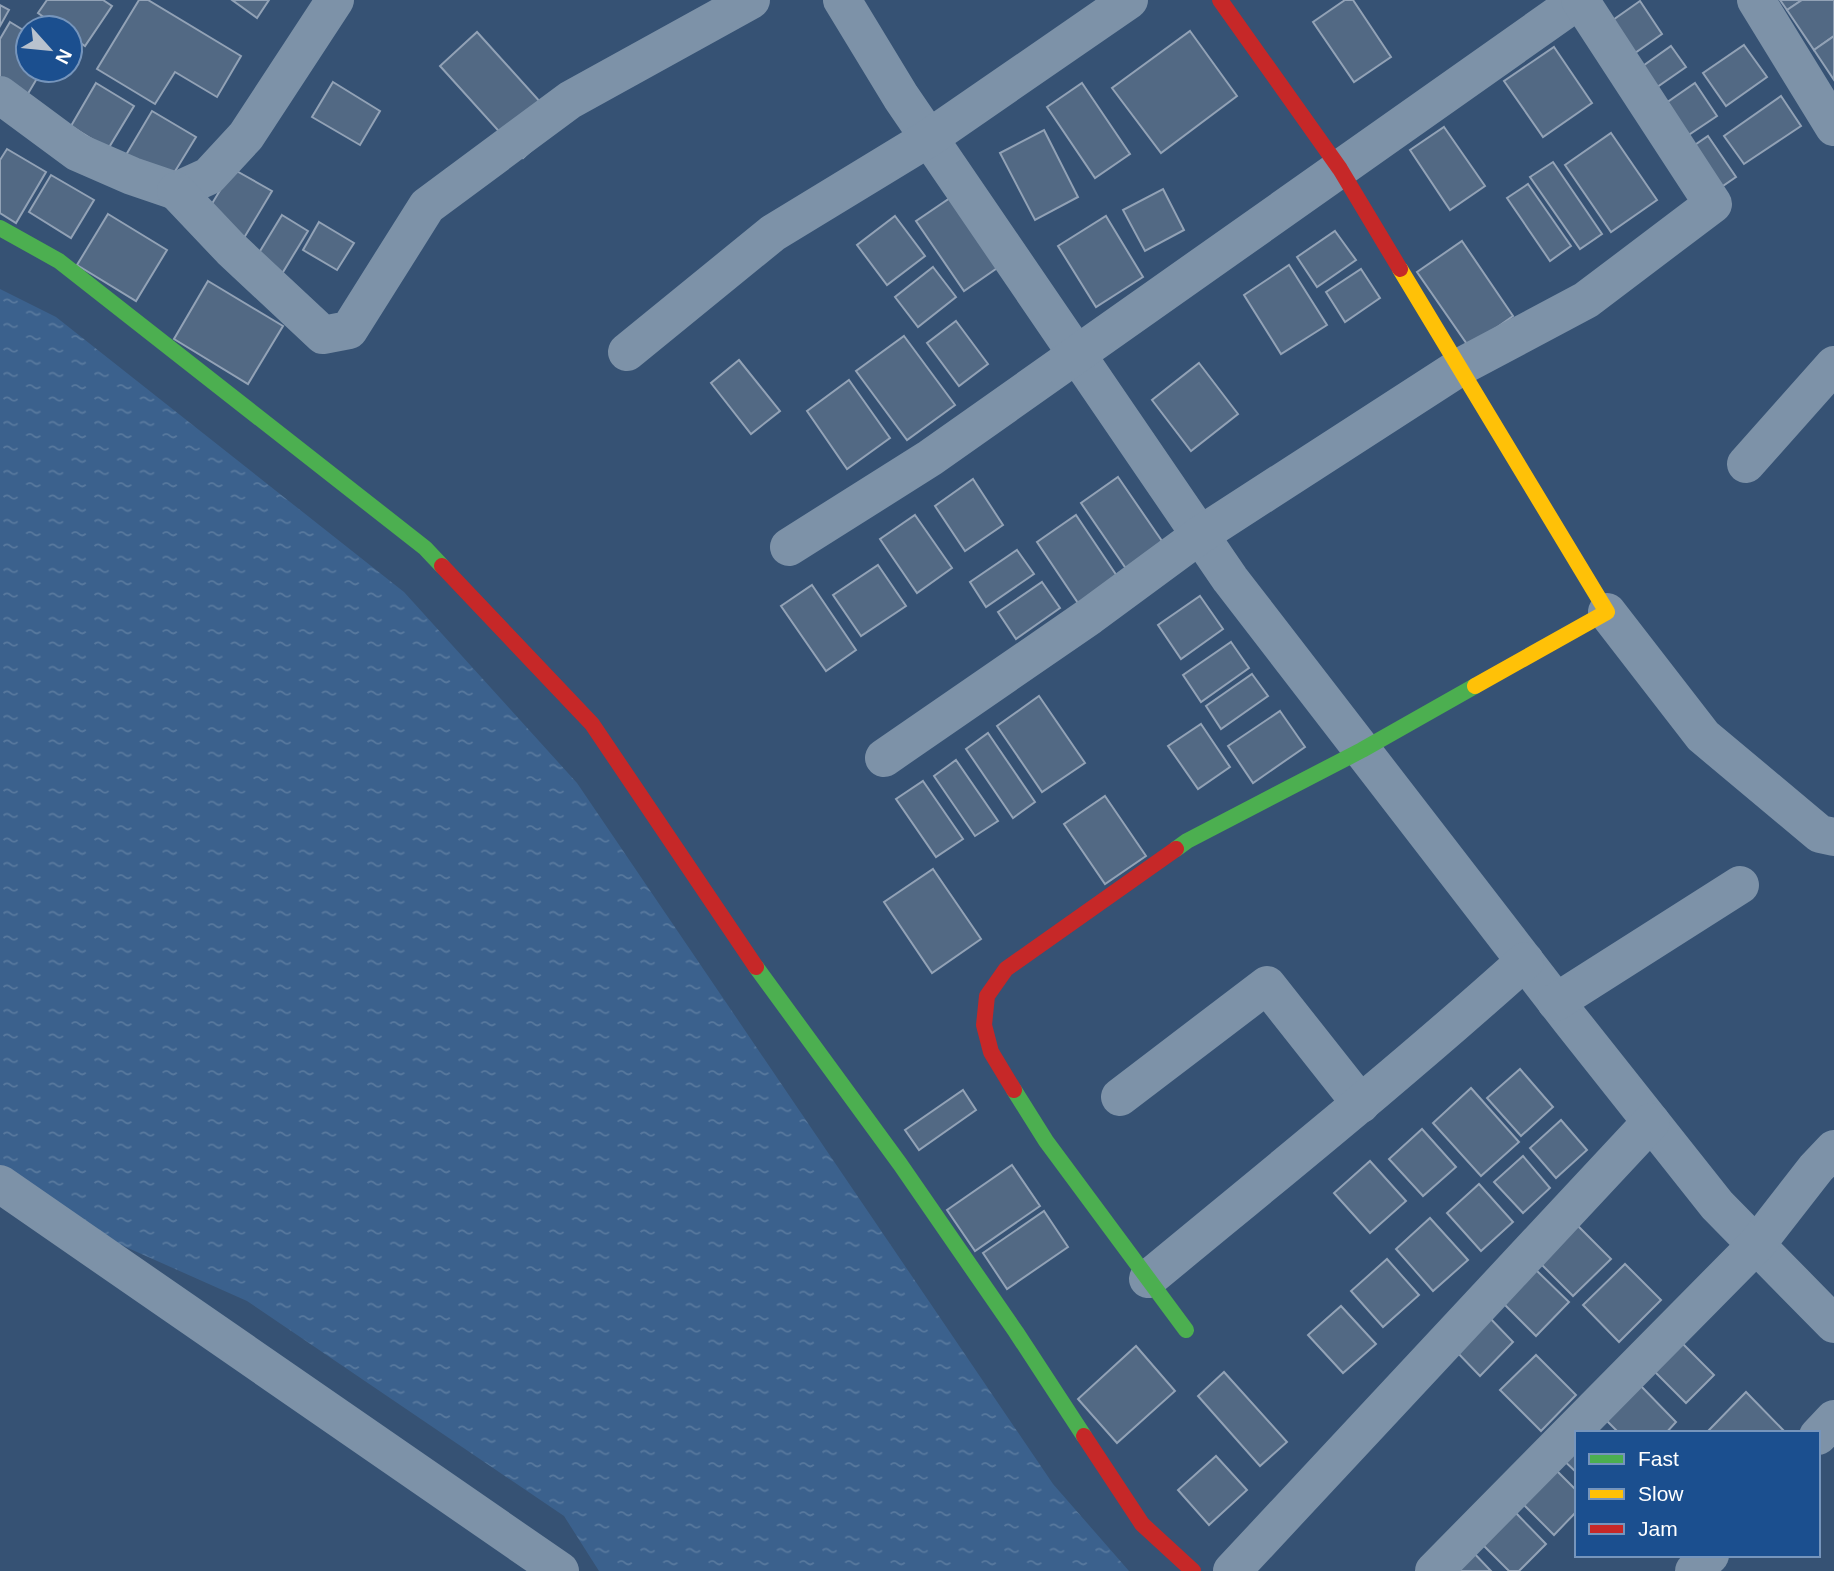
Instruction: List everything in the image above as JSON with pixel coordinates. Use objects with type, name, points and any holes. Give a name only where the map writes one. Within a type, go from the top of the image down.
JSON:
[{"type":"street","points":[[177,191],[209,176],[246,136],[335,0]]},
{"type":"street","points":[[0,95],[77,152],[132,176],[177,191],[231,249],[323,335],[349,330],[427,206],[570,100],[751,0]]},
{"type":"street","points":[[842,0],[901,97],[1230,579],[1556,1002],[1717,1205],[1834,1324]]},
{"type":"street","points":[[626,352],[773,233],[929,138],[1129,0]]},
{"type":"street","points":[[1220,0],[1340,169],[1607,612],[1703,736],[1820,834],[1834,837]]},
{"type":"street","points":[[789,547],[930,458],[1580,0],[1713,204],[1586,300],[1460,367],[1200,535],[1090,616],[884,758]]},
{"type":"street","points":[[1756,0],[1834,127]]},
{"type":"street","points":[[0,228],[59,261],[425,548],[592,724],[755,966],[900,1164],[1016,1332],[1142,1524],[1193,1571]]},
{"type":"street","points":[[1746,464],[1834,365]]},
{"type":"street","points":[[1186,1330],[1046,1141],[991,1052],[984,1025],[987,996],[1006,969],[1187,841],[1362,750],[1607,612]]},
{"type":"street","points":[[1556,1002],[1740,885]]},
{"type":"street","points":[[1148,1279],[1361,1104],[1525,961]]},
{"type":"street","points":[[1120,1097],[1267,985],[1361,1104]]},
{"type":"street","points":[[1232,1571],[1651,1122]]},
{"type":"street","points":[[1434,1571],[1756,1245],[1834,1149]]},
{"type":"street","points":[[0,1184],[560,1571]]},
{"type":"street","points":[[1820,1434],[1834,1419]]},
{"type":"street","points":[[1694,1571],[1708,1557]]},
{"type":"water","points":[[0,289],[56,317],[404,592],[577,783],[1053,1484],[1129,1571],[599,1571],[564,1516],[247,1301],[0,1191]]},
{"type":"building","points":[[47,0],[103,0],[112,6],[85,46],[84,14],[38,13]]},
{"type":"building","points":[[139,0],[148,0],[241,56],[217,97],[175,72],[155,104],[97,69]]},
{"type":"building","points":[[232,0],[269,0],[257,18]]},
{"type":"building","points":[[1345,0],[1353,0],[1391,57],[1354,82],[1313,22]]},
{"type":"building","points":[[1780,0],[1802,0],[1787,10]]},
{"type":"building","points":[[1802,0],[1834,0],[1834,36],[1814,50],[1787,10]]},
{"type":"building","points":[[1640,1],[1662,34],[1625,60],[1603,27]]},
{"type":"building","points":[[0,5],[9,10],[0,26]]},
{"type":"building","points":[[10,22],[14,24],[14,84],[34,84],[26,97],[0,82],[0,39]]},
{"type":"building","points":[[1190,31],[1237,96],[1161,153],[1112,88]]},
{"type":"building","points":[[477,32],[560,124],[523,158],[440,66]]},
{"type":"building","points":[[1834,36],[1834,80],[1814,50]]},
{"type":"building","points":[[1744,45],[1767,77],[1726,106],[1703,73]]},
{"type":"building","points":[[1671,46],[1686,67],[1647,94],[1633,73]]},
{"type":"building","points":[[1554,47],[1592,103],[1543,137],[1504,81]]},
{"type":"building","points":[[333,82],[380,111],[360,145],[312,117]]},
{"type":"building","points":[[96,83],[134,106],[108,149],[71,126]]},
{"type":"building","points":[[1082,83],[1130,154],[1095,178],[1047,107]]},
{"type":"building","points":[[1695,83],[1717,116],[1678,142],[1656,110]]},
{"type":"building","points":[[1781,96],[1801,126],[1744,164],[1724,136]]},
{"type":"building","points":[[152,111],[196,137],[166,186],[123,160]]},
{"type":"building","points":[[1444,127],[1485,186],[1450,210],[1410,150]]},
{"type":"building","points":[[1044,130],[1078,197],[1035,220],[1000,153]]},
{"type":"building","points":[[1611,133],[1657,200],[1611,232],[1565,165]]},
{"type":"building","points":[[1708,136],[1736,177],[1714,192],[1686,151]]},
{"type":"building","points":[[7,149],[46,172],[16,223],[0,213],[0,160]]},
{"type":"building","points":[[1553,162],[1602,234],[1580,249],[1530,177]]},
{"type":"building","points":[[233,169],[272,191],[235,253],[196,230]]},
{"type":"building","points":[[51,175],[94,200],[71,238],[29,212]]},
{"type":"building","points":[[1528,184],[1571,246],[1550,261],[1507,198]]},
{"type":"building","points":[[1163,189],[1184,230],[1145,251],[1123,210]]},
{"type":"building","points":[[956,194],[1003,264],[964,291],[916,221]]},
{"type":"building","points":[[108,214],[167,250],[136,301],[77,265]]},
{"type":"building","points":[[282,215],[308,231],[280,277],[254,261]]},
{"type":"building","points":[[895,216],[925,256],[887,285],[857,245]]},
{"type":"building","points":[[1106,216],[1143,277],[1096,307],[1058,246]]},
{"type":"building","points":[[319,222],[354,243],[337,270],[303,250]]},
{"type":"building","points":[[1335,231],[1356,260],[1317,287],[1297,257]]},
{"type":"building","points":[[1462,241],[1513,316],[1469,347],[1417,272]]},
{"type":"building","points":[[1289,265],[1327,325],[1281,354],[1244,295]]},
{"type":"building","points":[[933,267],[956,297],[918,327],[895,297]]},
{"type":"building","points":[[1361,269],[1380,298],[1345,322],[1326,292]]},
{"type":"building","points":[[208,281],[283,326],[248,384],[174,339]]},
{"type":"building","points":[[956,321],[988,364],[959,386],[927,343]]},
{"type":"building","points":[[904,336],[955,405],[907,440],[856,371]]},
{"type":"building","points":[[739,360],[780,411],[751,434],[711,383]]},
{"type":"building","points":[[1199,363],[1238,414],[1191,451],[1152,400]]},
{"type":"building","points":[[849,380],[890,438],[847,469],[807,411]]},
{"type":"building","points":[[1118,477],[1164,544],[1127,570],[1081,503]]},
{"type":"building","points":[[973,479],[1003,525],[965,551],[935,506]]},
{"type":"building","points":[[915,515],[952,568],[917,593],[880,539]]},
{"type":"building","points":[[1076,515],[1121,582],[1082,609],[1037,542]]},
{"type":"building","points":[[1017,550],[1034,574],[986,607],[970,582]]},
{"type":"building","points":[[878,565],[906,606],[861,636],[833,595]]},
{"type":"building","points":[[1042,582],[1060,608],[1016,639],[998,612]]},
{"type":"building","points":[[812,585],[856,650],[826,671],[781,606]]},
{"type":"building","points":[[1200,596],[1223,629],[1181,659],[1158,625]]},
{"type":"building","points":[[1231,642],[1249,668],[1201,702],[1183,675]]},
{"type":"building","points":[[1252,674],[1268,696],[1221,729],[1206,706]]},
{"type":"building","points":[[1039,696],[1085,763],[1042,792],[997,726]]},
{"type":"building","points":[[1280,711],[1305,747],[1253,783],[1228,746]]},
{"type":"building","points":[[1201,724],[1230,767],[1198,789],[1168,746]]},
{"type":"building","points":[[988,733],[1035,802],[1013,818],[966,749]]},
{"type":"building","points":[[956,760],[998,821],[975,836],[934,776]]},
{"type":"building","points":[[923,781],[963,839],[936,857],[896,799]]},
{"type":"building","points":[[1105,796],[1146,856],[1105,884],[1064,824]]},
{"type":"building","points":[[933,869],[981,939],[932,973],[884,902]]},
{"type":"building","points":[[1520,1069],[1553,1107],[1521,1136],[1487,1098]]},
{"type":"building","points":[[1471,1088],[1519,1142],[1481,1176],[1433,1123]]},
{"type":"building","points":[[963,1090],[976,1110],[919,1150],[905,1130]]},
{"type":"building","points":[[1561,1120],[1587,1150],[1556,1178],[1530,1148]]},
{"type":"building","points":[[1422,1129],[1456,1167],[1423,1196],[1389,1159]]},
{"type":"building","points":[[1523,1156],[1550,1188],[1523,1213],[1494,1182]]},
{"type":"building","points":[[1370,1161],[1406,1201],[1370,1233],[1334,1193]]},
{"type":"building","points":[[1012,1165],[1040,1206],[975,1251],[947,1210]]},
{"type":"building","points":[[1479,1184],[1513,1222],[1481,1251],[1447,1213]]},
{"type":"building","points":[[1044,1211],[1068,1247],[1007,1289],[983,1253]]},
{"type":"building","points":[[1430,1218],[1468,1260],[1433,1291],[1396,1249]]},
{"type":"building","points":[[1577,1225],[1611,1259],[1573,1296],[1540,1263]]},
{"type":"building","points":[[1387,1259],[1419,1295],[1383,1327],[1351,1291]]},
{"type":"building","points":[[1625,1264],[1661,1300],[1619,1342],[1583,1305]]},
{"type":"building","points":[[1535,1269],[1569,1302],[1536,1336],[1502,1302]]},
{"type":"building","points":[[1341,1306],[1376,1344],[1343,1373],[1308,1335]]},
{"type":"building","points":[[1486,1314],[1513,1342],[1480,1376],[1453,1348]]},
{"type":"building","points":[[1682,1343],[1714,1375],[1686,1403],[1655,1372]]},
{"type":"building","points":[[1136,1346],[1175,1391],[1117,1443],[1078,1399]]},
{"type":"building","points":[[1536,1355],[1576,1395],[1541,1431],[1500,1390]]},
{"type":"building","points":[[1224,1372],[1287,1442],[1260,1466],[1198,1396]]},
{"type":"building","points":[[1637,1382],[1676,1422],[1668,1431],[1617,1431],[1602,1416]]},
{"type":"building","points":[[1746,1392],[1784,1431],[1710,1431]]},
{"type":"building","points":[[1575,1439],[1575,1471],[1559,1456]]},
{"type":"building","points":[[1216,1456],[1247,1490],[1209,1525],[1178,1490]]},
{"type":"building","points":[[1553,1467],[1575,1489],[1575,1513],[1554,1535],[1520,1501]]},
{"type":"building","points":[[1514,1511],[1546,1544],[1519,1571],[1509,1571],[1482,1544]]},
{"type":"building","points":[[1471,1550],[1491,1571],[1451,1571]]},
{"type":"traffic: fast","points":[[0,228],[59,261],[425,548],[442,566]]},
{"type":"traffic: fast","points":[[1176,849],[1362,750],[1475,686]]},
{"type":"traffic: fast","points":[[756,967],[900,1164],[1084,1436]]},
{"type":"traffic: fast","points":[[1014,1090],[1046,1141],[1186,1330]]},
{"type":"traffic: slow","points":[[1400,269],[1607,612],[1475,686]]},
{"type":"traffic: jam","points":[[1220,0],[1340,169],[1400,269]]},
{"type":"traffic: jam","points":[[442,566],[592,724],[756,967]]},
{"type":"traffic: jam","points":[[1014,1090],[991,1052],[984,1025],[987,996],[1006,969],[1176,849]]},
{"type":"traffic: jam","points":[[1084,1436],[1142,1524],[1193,1571]]}]
